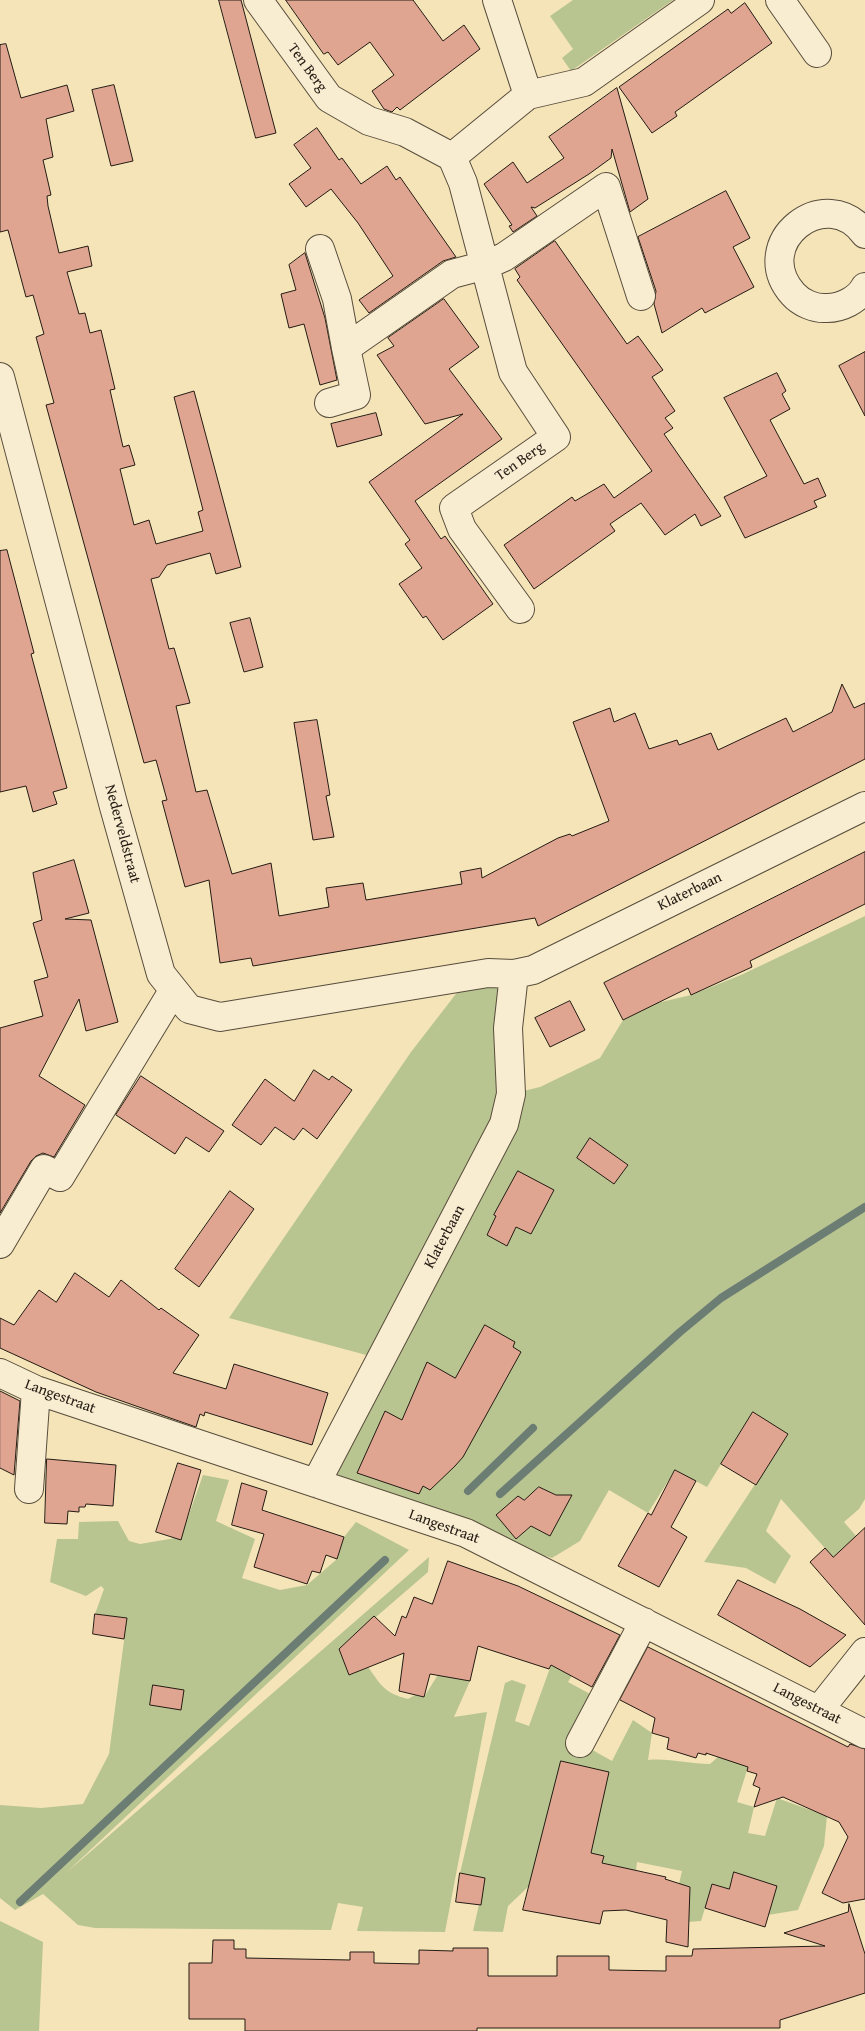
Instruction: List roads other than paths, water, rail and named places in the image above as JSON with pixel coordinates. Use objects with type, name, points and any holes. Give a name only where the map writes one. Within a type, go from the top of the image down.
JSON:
[{"type":"street","name":"Ten Berg","points":[[258,0],[329,98],[369,121],[405,132],[452,157],[463,183],[513,372],[556,437],[454,508],[462,529],[520,609]]},
{"type":"street","points":[[497,0],[528,95]]},
{"type":"street","points":[[452,157],[528,95],[584,82],[700,0]]},
{"type":"street","points":[[780,0],[817,53]]},
{"type":"street","points":[[346,348],[452,274],[486,265],[504,257],[606,186],[641,296]]},
{"type":"street","points":[[865,234],[851,220],[841,216],[824,214],[808,217],[795,225],[785,238],[779,256],[780,273],[786,286],[797,298],[810,306],[826,309],[849,303],[862,293],[865,287]]},
{"type":"street","points":[[320,249],[337,299],[356,395],[328,403]]},
{"type":"street","name":"Nederveldstraat","points":[[0,377],[161,974],[173,991],[189,1009],[220,1017],[469,977]]},
{"type":"street","name":"Klaterbaan","points":[[469,977],[488,973],[514,974],[533,970],[865,806]]},
{"type":"street","name":"Klaterbaan","points":[[316,1482],[504,1124],[510,1094],[508,1028],[514,974]]},
{"type":"street","points":[[0,1244],[44,1169],[60,1177],[173,991]]},
{"type":"street","name":"Langestraat","points":[[0,1373],[36,1390],[466,1533],[865,1734]]},
{"type":"street","points":[[29,1489],[36,1390]]},
{"type":"street","points":[[580,1743],[644,1622]]},
{"type":"street","points":[[819,1710],[865,1652]]},
{"type":"waterway","points":[[500,1494],[680,1332],[721,1298],[865,1207]]},
{"type":"waterway","points":[[468,1491],[533,1428]]},
{"type":"waterway","points":[[20,1902],[385,1560]]}]
